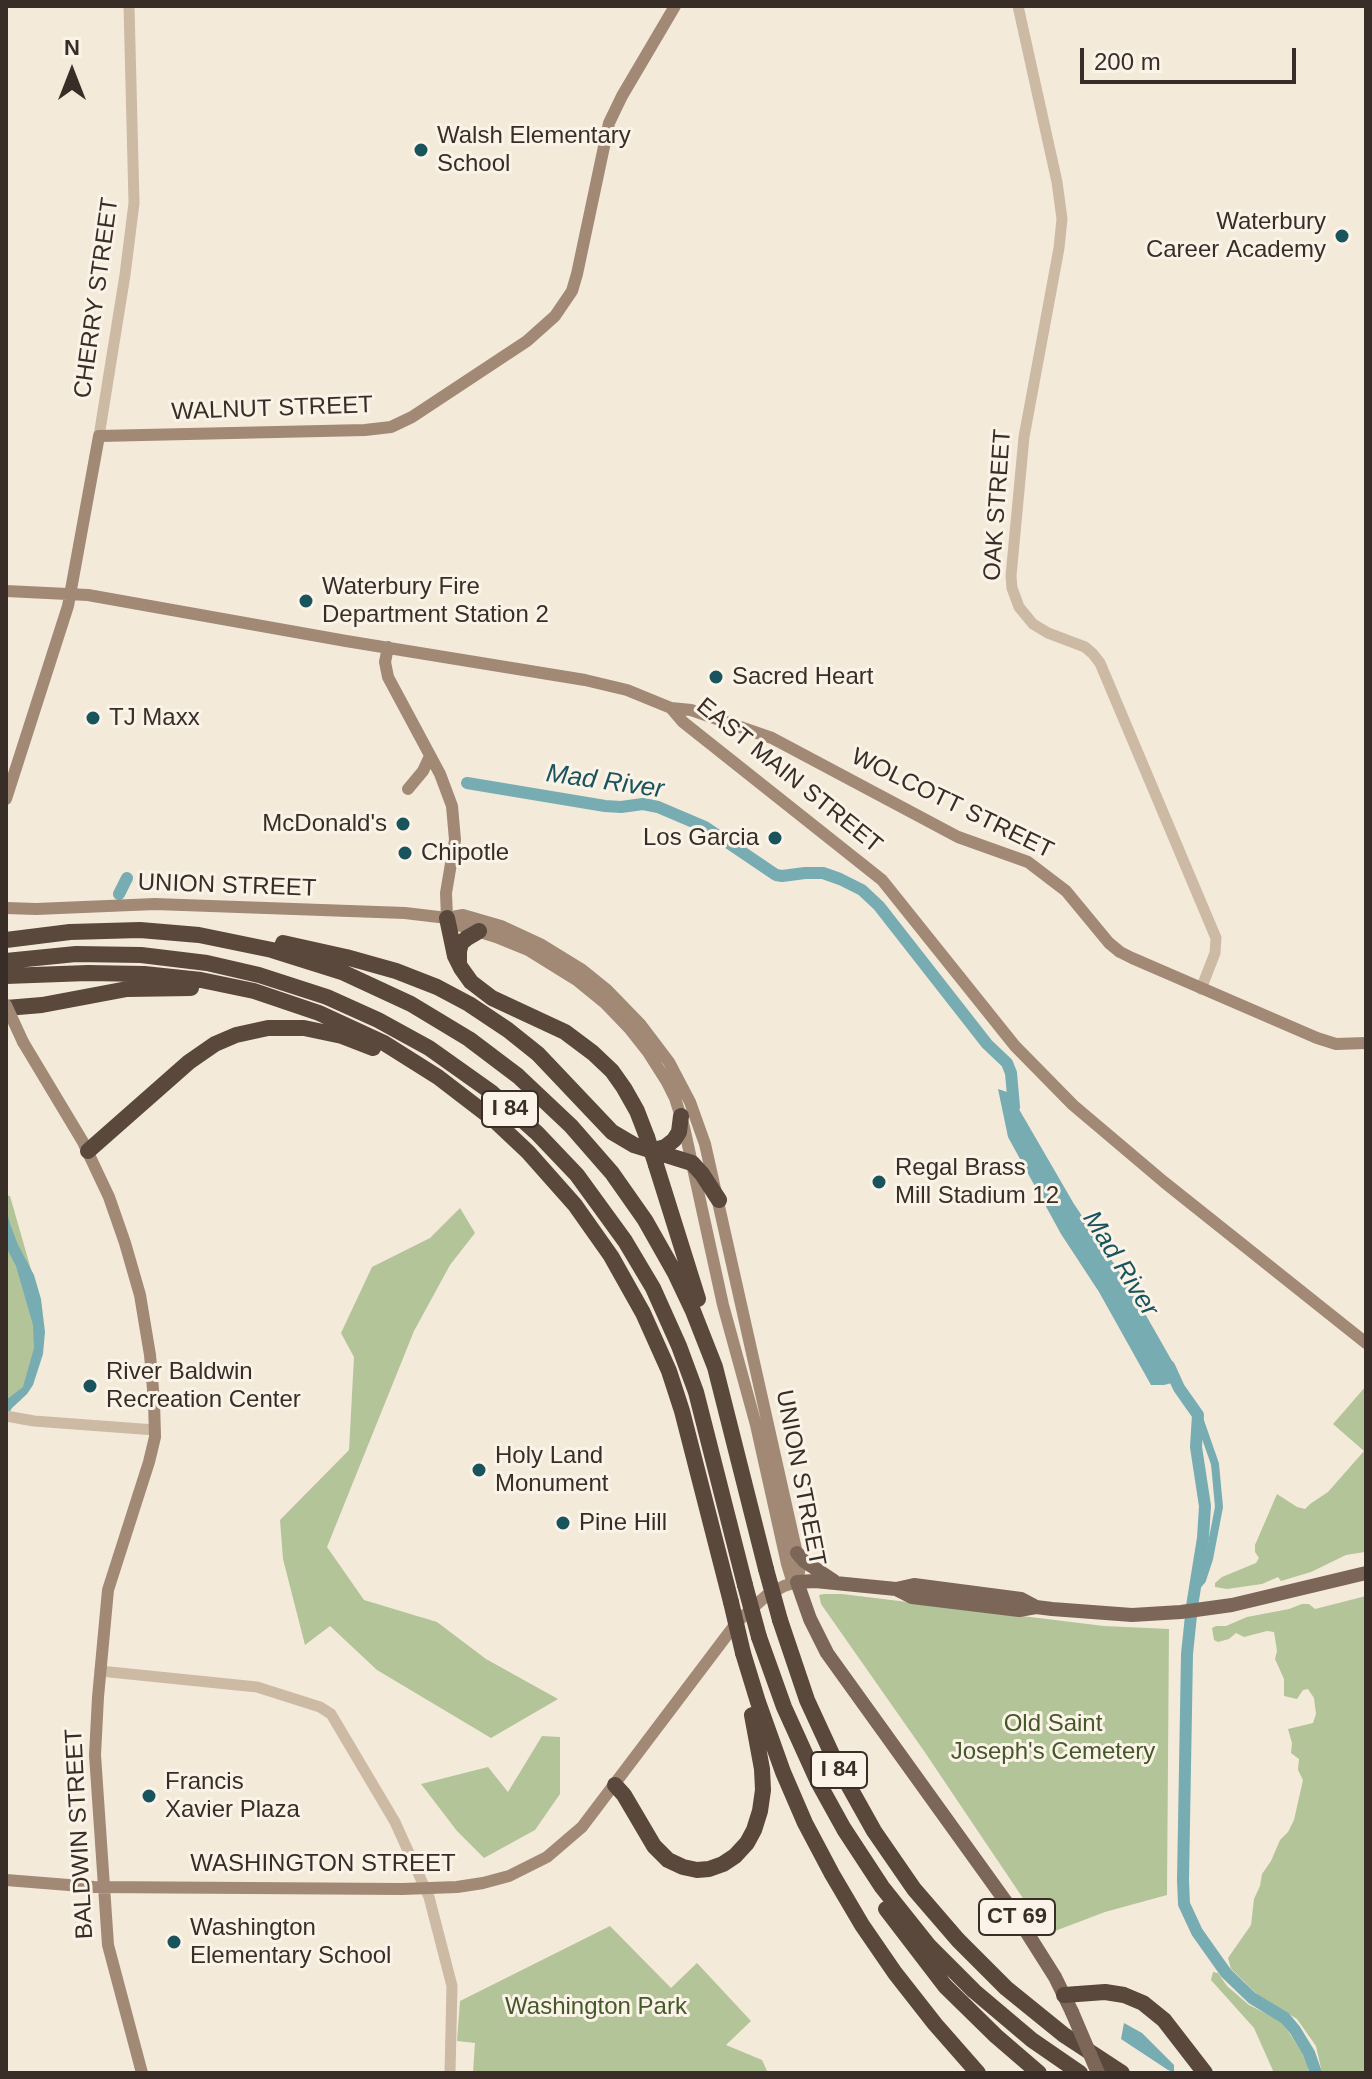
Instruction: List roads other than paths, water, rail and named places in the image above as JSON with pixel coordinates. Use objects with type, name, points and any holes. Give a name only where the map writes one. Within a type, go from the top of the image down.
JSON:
[{"type":"highway","points":[[447,918],[454,952],[468,979],[502,1003],[576,1039],[612,1071],[624,1088],[637,1111],[707,1322],[706,1343]]},
{"type":"highway","name":"I 84","points":[[6,940],[109,930],[171,932],[225,939],[302,958],[383,990],[458,1031],[518,1076],[582,1137],[629,1196],[688,1299],[726,1406],[766,1569],[803,1690],[829,1750],[860,1809],[907,1880],[958,1940],[1006,1988],[1055,2028],[1122,2073]]},
{"type":"highway","points":[[459,964],[461,943],[479,931]]},
{"type":"highway","points":[[225,939],[251,936],[346,957],[396,971],[448,993],[487,1015],[529,1046],[612,1132],[634,1145],[692,1163],[701,1171],[719,1200]]},
{"type":"highway","name":"I 84","points":[[6,961],[76,954],[141,955],[198,962],[259,975],[327,997],[378,1020],[436,1053],[491,1092],[537,1133],[577,1175],[625,1241],[653,1288],[679,1346],[696,1392],[759,1637],[808,1763],[835,1814],[869,1867],[918,1932],[967,1983],[1014,2025],[1080,2073]]},
{"type":"highway","points":[[6,976],[88,973],[158,975],[229,985],[309,1009],[365,1033],[408,1057],[473,1103],[519,1143],[566,1194],[601,1240],[639,1305],[661,1352],[682,1411],[760,1711],[809,1832],[862,1925],[895,1973],[978,2073]]},
{"type":"highway","points":[[6,1007],[42,1005],[142,988],[197,988],[262,995]]},
{"type":"highway","points":[[88,1151],[197,1056],[229,1038],[268,1028],[312,1029],[366,1045],[402,1060],[473,1103]]},
{"type":"highway","points":[[651,1151],[662,1149],[674,1140],[680,1129],[681,1116]]},
{"type":"highway","points":[[615,1785],[654,1846],[674,1864],[704,1870],[735,1856],[754,1830],[763,1790],[760,1752],[745,1690],[745,1660]]},
{"type":"highway","points":[[869,1867],[878,1897],[937,1976],[996,2036],[1039,2073]]},
{"type":"highway","points":[[1064,1995],[1105,1992],[1124,1995],[1143,2003],[1164,2020],[1205,2073]]},
{"type":"main road","name":"WALNUT STREET","points":[[99,436],[391,427],[412,417],[527,341],[555,316],[572,291],[609,123],[675,6]]},
{"type":"main road","name":"CHERRY STREET","points":[[71,594],[99,436]]},
{"type":"main road","name":"EAST MAIN STREET","points":[[6,591],[88,595],[609,685],[671,708],[683,722],[882,880],[1015,1046],[1073,1105],[1366,1343]]},
{"type":"main road","points":[[6,799],[71,594]]},
{"type":"main road","points":[[388,647],[385,662],[388,677],[447,789],[452,806],[454,847],[446,893],[447,918]]},
{"type":"main road","name":"WOLCOTT STREET","points":[[671,708],[691,710],[772,738],[968,842],[1022,859],[1066,891],[1120,952],[1317,1038],[1336,1044],[1366,1043]]},
{"type":"main road","points":[[408,789],[423,771],[430,756]]},
{"type":"main road","name":"UNION STREET","points":[[6,908],[155,904],[405,913],[447,918],[463,915],[517,933],[567,960],[647,1031],[680,1082],[702,1132],[797,1553],[800,1571],[797,1582],[789,1572],[756,1425],[726,1317],[681,1116],[671,1090],[655,1062],[603,994],[541,957],[447,918]]},
{"type":"main road","name":"BALDWIN STREET","points":[[6,1007],[23,1042],[88,1151],[117,1217],[142,1303],[150,1355],[155,1430],[149,1462],[108,1590],[94,1765],[109,1953],[142,2073]]},
{"type":"main road","points":[[797,1553],[837,1583]]},
{"type":"main road","points":[[797,1582],[896,1589],[909,1596],[1019,1610],[1036,1607],[1120,1615],[1209,1608],[1366,1573]]},
{"type":"main road","name":"WASHINGTON STREET","points":[[6,1880],[103,1887],[426,1888],[457,1887],[509,1876],[554,1851],[575,1834],[596,1811],[737,1622],[770,1593],[797,1582]]},
{"type":"main road","name":"CT 69","points":[[797,1582],[827,1653],[1045,1960],[1098,2073]]},
{"type":"street","name":"CHERRY STREET","points":[[99,436],[134,203],[129,6]]},
{"type":"street","name":"OAK STREET","points":[[1018,6],[1057,182],[1062,219],[1024,437],[1012,588],[1019,607],[1033,624],[1045,632],[1085,647],[1100,663],[1216,938],[1215,953],[1201,989]]},
{"type":"street","points":[[6,1416],[155,1430]]},
{"type":"street","points":[[100,1671],[257,1687],[326,1710],[334,1718],[392,1817],[426,1888],[445,1950],[452,1986],[450,2073]]},
{"type":"water","points":[[998,1089],[1015,1091],[1016,1104],[1074,1204],[1131,1289],[1176,1368],[1177,1376],[1172,1383],[1151,1385],[1099,1292],[1061,1234],[1008,1137]]},
{"type":"water","points":[[6,1208],[18,1245],[34,1275],[45,1332],[43,1354],[33,1385],[6,1418],[6,1400],[23,1387],[34,1348],[33,1325],[16,1266],[6,1247]]},
{"type":"water","points":[[1124,2023],[1142,2033],[1174,2065],[1174,2072],[1121,2039]]},
{"type":"waterway","name":"Mad River","points":[[467,783],[605,806],[643,804],[658,807],[705,827],[776,875],[823,873],[862,890],[879,906],[987,1044],[1007,1063],[1014,1107]]},
{"type":"waterway","name":"Mad River","points":[[119,894],[127,878]]},
{"type":"waterway","name":"Mad River","points":[[1169,1366],[1179,1388],[1198,1415],[1196,1447],[1205,1506],[1187,1654],[1184,1904],[1197,1932],[1226,1973],[1252,1998],[1285,2018],[1295,2030],[1309,2053],[1316,2073]]},
{"type":"waterway","points":[[1194,1589],[1202,1580],[1209,1559],[1219,1507],[1215,1464],[1199,1418]]},
{"type":"place","name":"Walsh Elementary School","points":[[421,150]]},
{"type":"place","name":"Waterbury Career Academy","points":[[1342,236]]},
{"type":"place","name":"Waterbury Fire Department Station 2","points":[[306,601]]},
{"type":"place","name":"Sacred Heart","points":[[716,677]]},
{"type":"place","name":"TJ Maxx","points":[[93,718]]},
{"type":"place","name":"McDonald's","points":[[403,824]]},
{"type":"place","name":"Los Garcia","points":[[775,838]]},
{"type":"place","name":"Chipotle","points":[[405,853]]},
{"type":"place","name":"Regal Brass Mill Stadium 12","points":[[879,1182]]},
{"type":"place","name":"River Baldwin Recreation Center","points":[[90,1386]]},
{"type":"place","name":"Holy Land Monument","points":[[479,1470]]},
{"type":"place","name":"Pine Hill","points":[[563,1523]]},
{"type":"place","name":"Francis Xavier Plaza","points":[[149,1796]]},
{"type":"place","name":"Washington Elementary School","points":[[174,1942]]},
{"type":"park label","name":"Old Saint Joseph's Cemetery","points":[[1053,1738]]},
{"type":"park label","name":"Washington Park","points":[[596,2007]]}]
